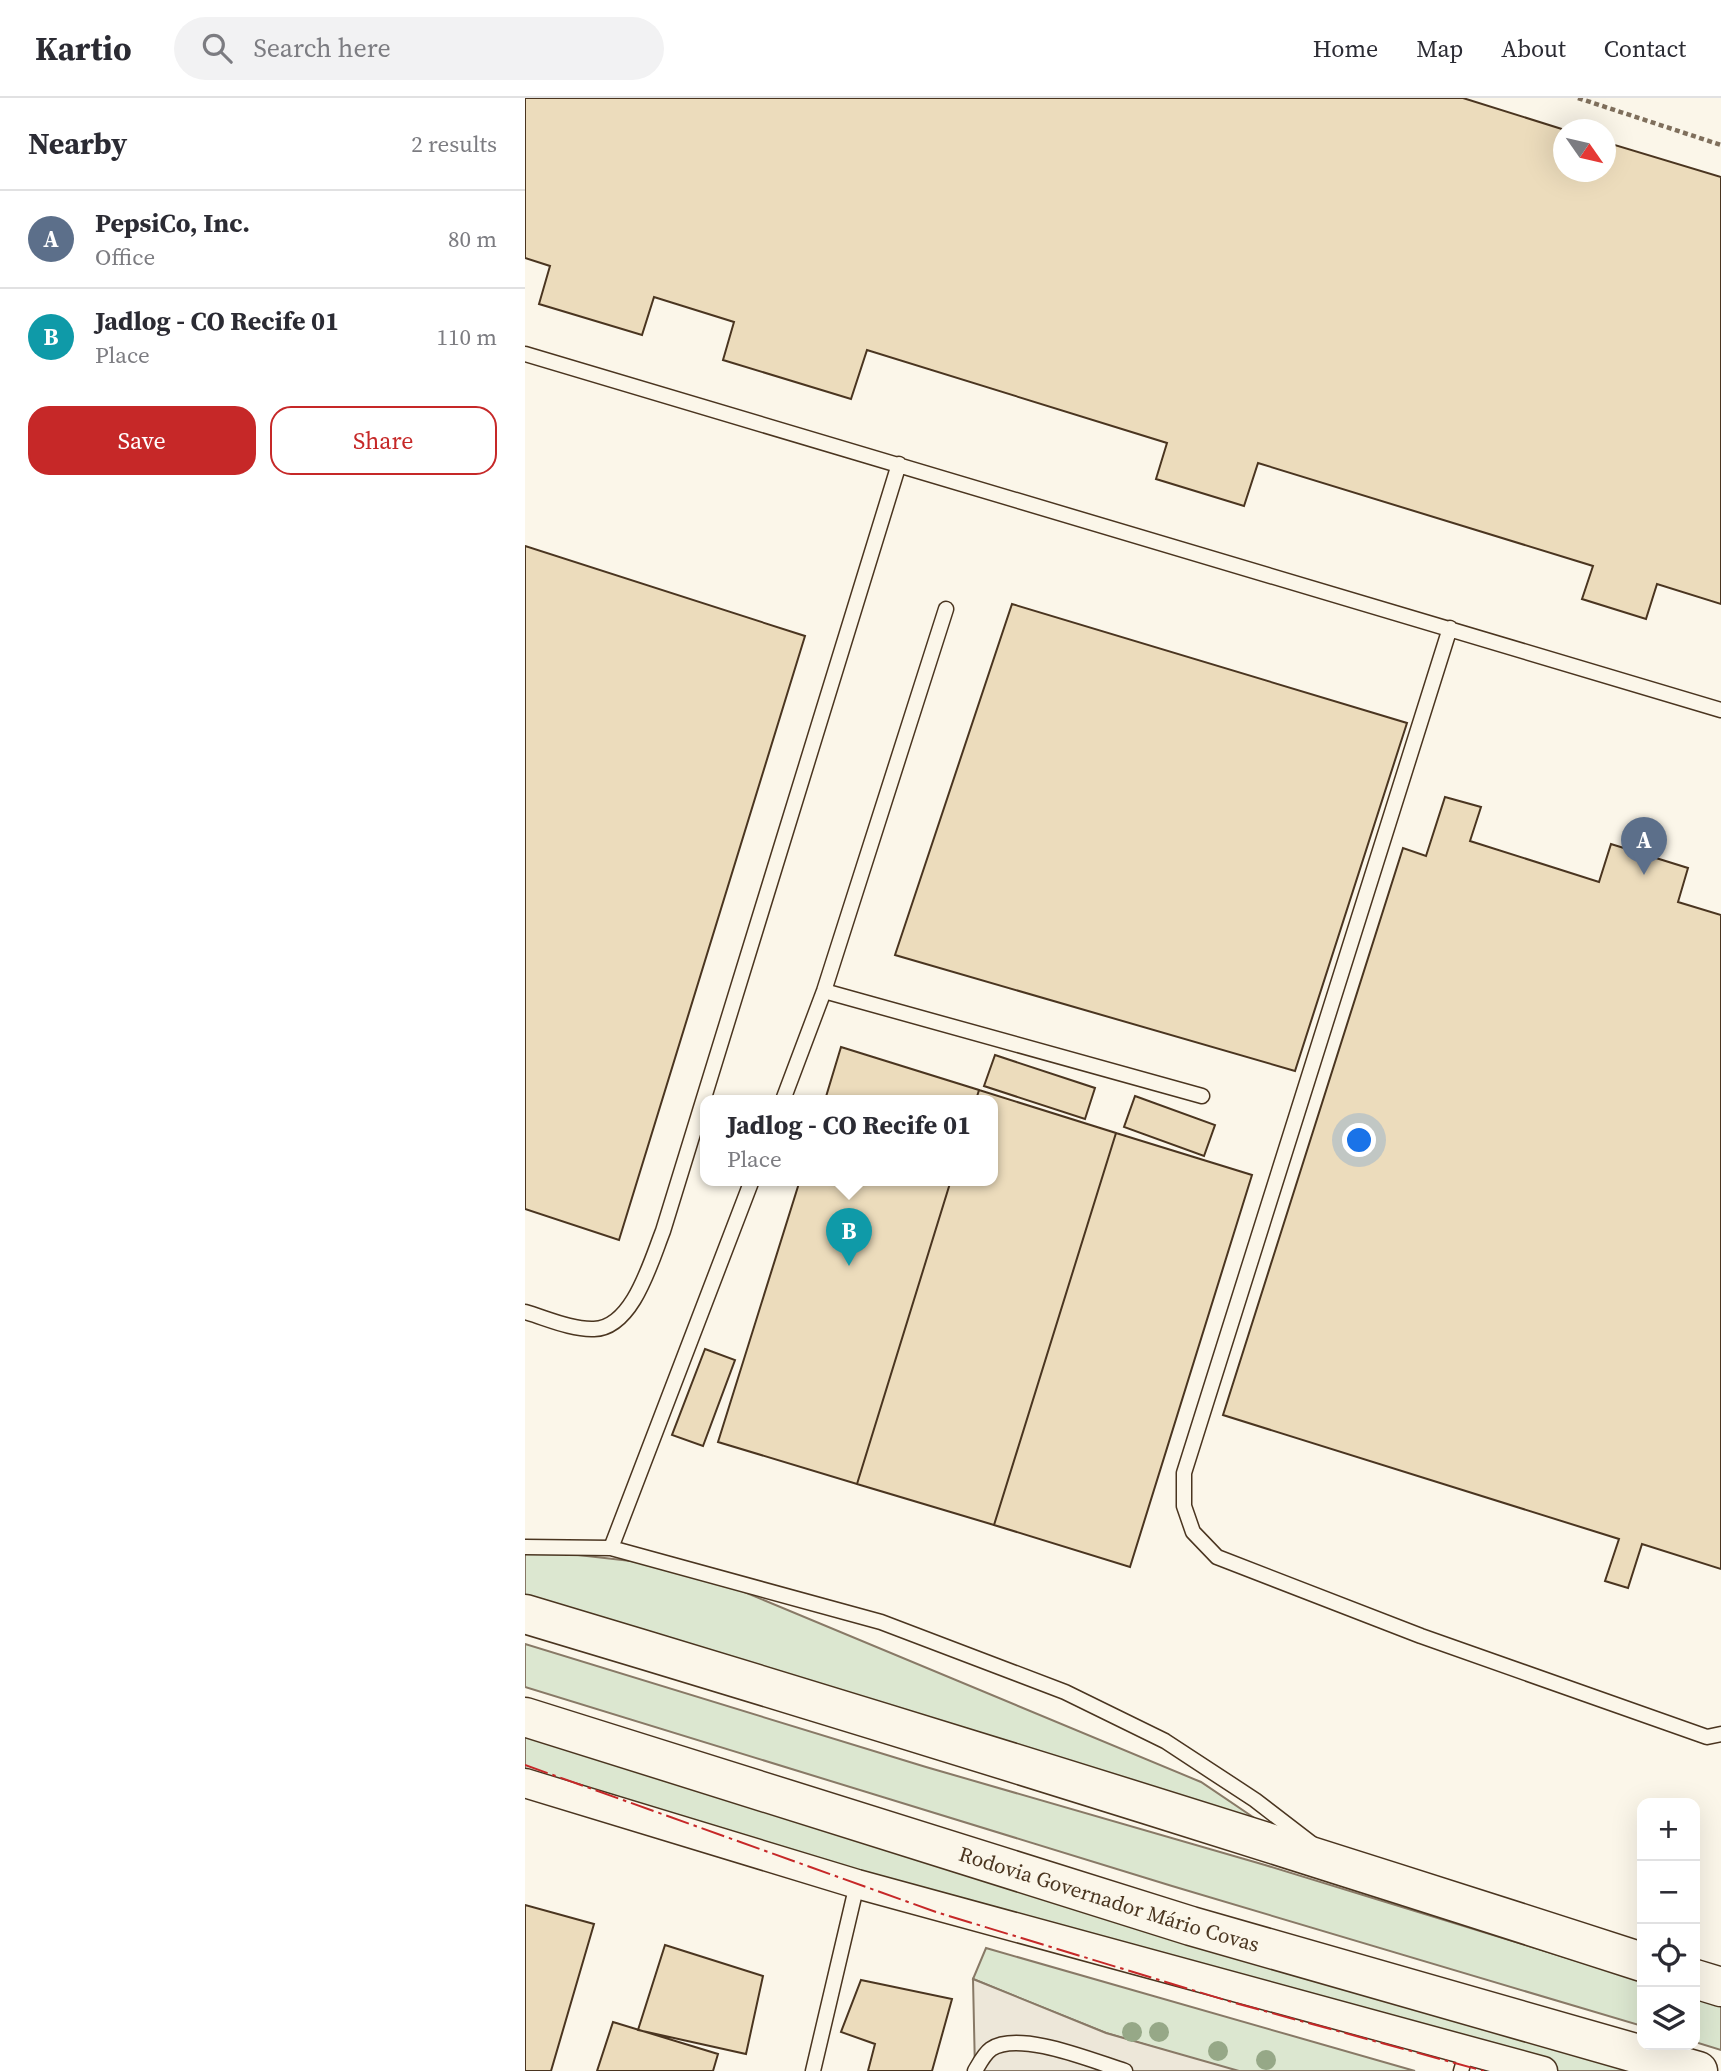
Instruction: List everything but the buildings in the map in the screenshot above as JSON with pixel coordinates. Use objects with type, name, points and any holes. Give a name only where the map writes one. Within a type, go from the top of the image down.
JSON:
[{"type":"highway","points":[[525,1615],[913,1731],[1637,1960]]},
{"type":"highway","name":"Rodovia Governador Mário Covas","points":[[525,1717],[1609,2059],[1698,2071]]},
{"type":"highway","points":[[1700,1981],[1721,1987]]},
{"type":"street","points":[[525,1783],[857,1884],[1464,2061],[1543,2071]]},
{"type":"lane","points":[[525,354],[1721,710]]},
{"type":"lane","points":[[705,1095],[899,464]]},
{"type":"lane","points":[[785,1095],[824,991],[946,609]]},
{"type":"lane","points":[[1450,628],[1184,1473],[1184,1506],[1193,1532],[1217,1557],[1421,1636],[1707,1737],[1721,1734]]},
{"type":"lane","points":[[824,991],[1202,1096]]},
{"type":"lane","points":[[525,1312],[592,1330],[603,1328],[615,1321],[629,1307],[642,1284],[663,1231],[700,1111]]},
{"type":"lane","points":[[611,1548],[750,1186]]},
{"type":"lane","points":[[525,1547],[611,1548],[881,1622],[1065,1692],[1165,1741],[1255,1800],[1340,1865]]},
{"type":"lane","points":[[813,2071],[857,1884]]},
{"type":"lane","points":[[975,2071],[989,2050],[1004,2042],[1032,2043],[1125,2071]]},
{"type":"path","points":[[1578,98],[1721,145]]},
{"type":"green space","points":[[525,1549],[684,1567],[1201,1782],[1293,1844],[525,1606]]},
{"type":"green space","points":[[525,1644],[926,1767],[1265,1865],[1637,1979],[1637,2025],[1172,1886],[525,1687]]},
{"type":"green space","points":[[525,1727],[1650,2071],[1527,2071],[525,1782]]},
{"type":"green space","points":[[986,1948],[1415,2071],[1234,2071],[1106,2033],[973,1979]]},
{"type":"green space","points":[[1700,2000],[1721,2006],[1721,2050],[1700,2044]]},
{"type":"shaded area","points":[[973,1979],[1106,2033],[1239,2071],[975,2071]]},
{"type":"power","points":[[525,1765],[936,1912],[1235,2003],[1484,2071]]},
{"type":"place","name":"PepsiCo, Inc.","points":[[1644,875]]},
{"type":"place","name":"Jadlog - CO Recife 01","points":[[849,1266]]}]
